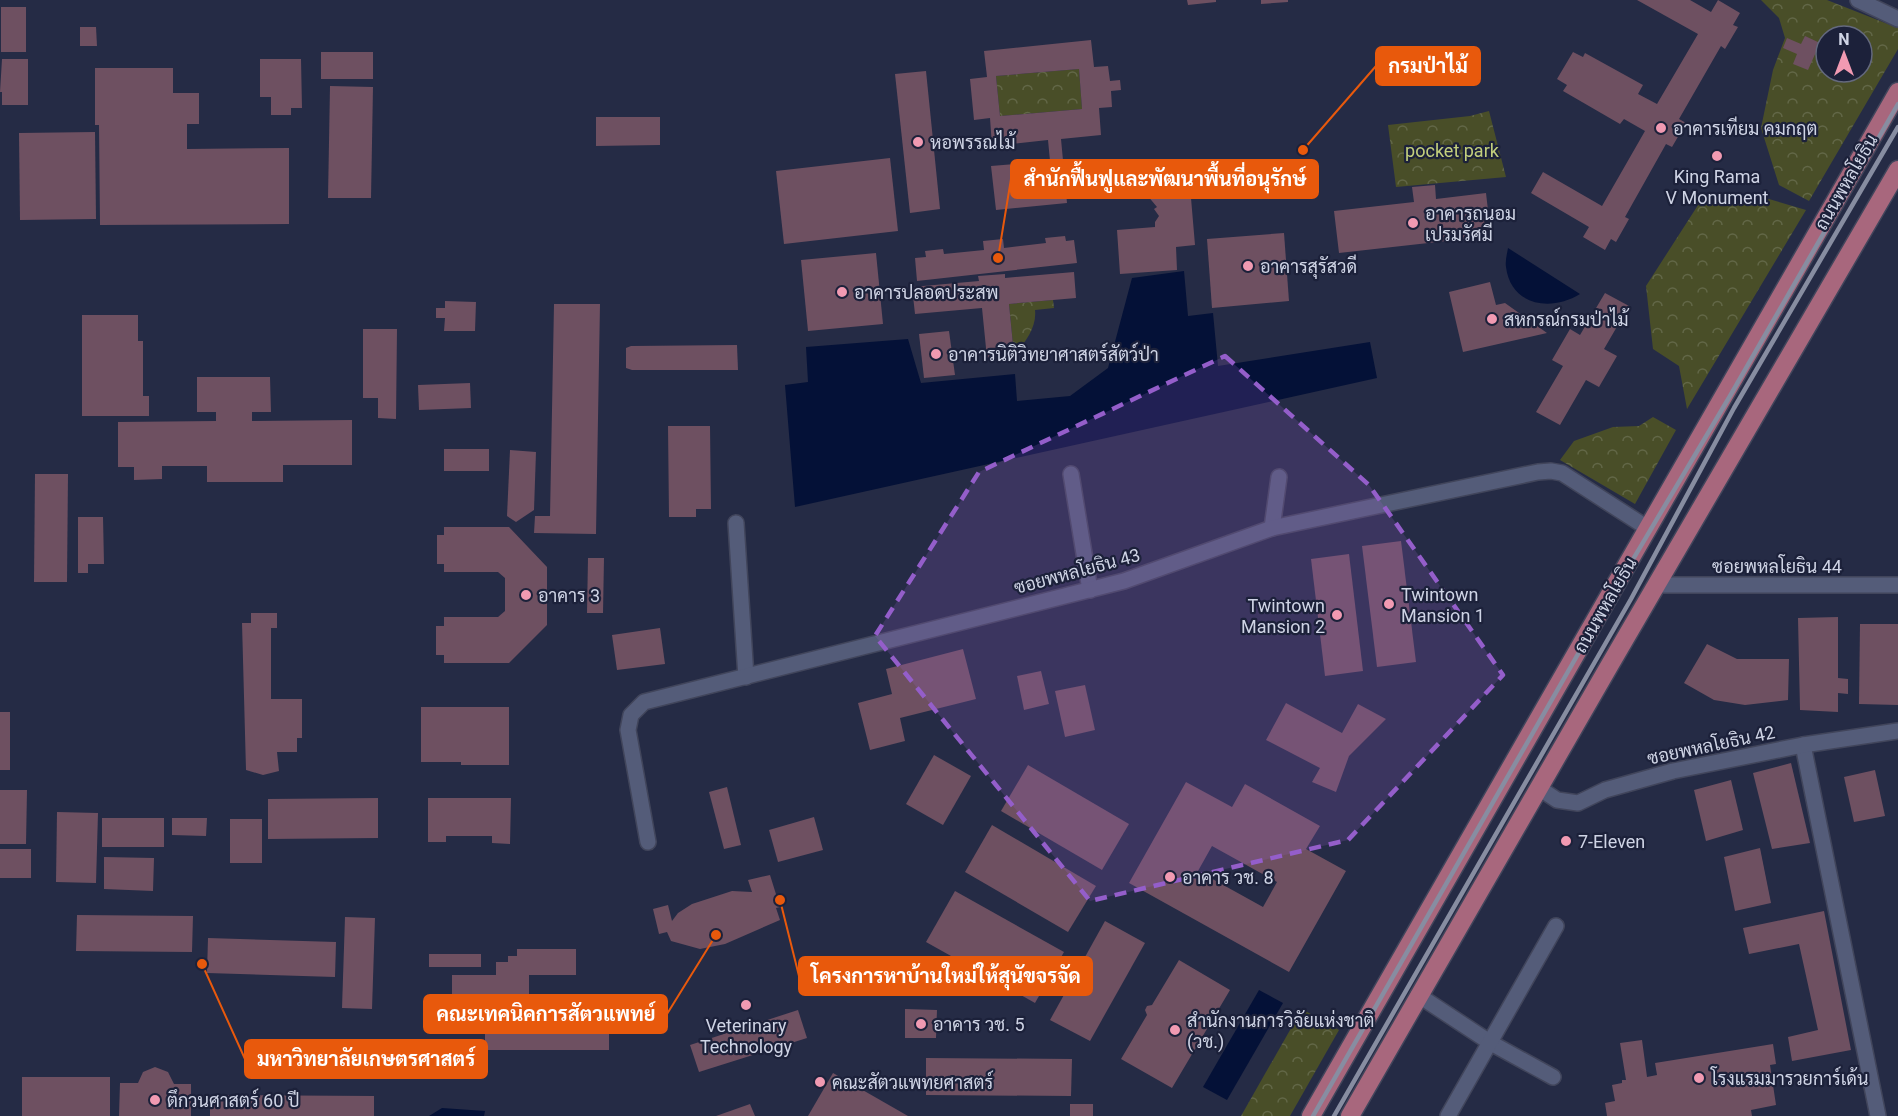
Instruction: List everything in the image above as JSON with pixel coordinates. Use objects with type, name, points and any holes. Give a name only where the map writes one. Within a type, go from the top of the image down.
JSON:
[{"type":"main road","name":"ถนนพหลโยธิน","points":[[1311,1116],[1897,98]]},
{"type":"main road","name":"ถนนพหลโยธิน","points":[[1350,1116],[1655,585],[1898,170]]},
{"type":"main road","points":[[1561,681],[1591,697]]},
{"type":"street","points":[[1858,0],[1898,19]]},
{"type":"street","name":"ซอยพหลโยธิน 43","points":[[648,842],[628,730],[631,715],[644,702],[1124,581],[1272,528],[1538,472],[1562,473],[1649,529]]},
{"type":"street","points":[[1071,474],[1090,590]]},
{"type":"street","points":[[1272,528],[1279,477]]},
{"type":"street","points":[[736,523],[746,677]]},
{"type":"street","name":"ซอยพหลโยธิน 44","points":[[1655,585],[1898,585]]},
{"type":"street","name":"ซอยพหลโยธิน 42","points":[[1539,788],[1557,800],[1578,803],[1605,790],[1673,771],[1803,745],[1898,731]]},
{"type":"street","points":[[1803,745],[1878,1116]]},
{"type":"street","points":[[1448,1116],[1556,926]]},
{"type":"street","points":[[1418,995],[1491,1043],[1553,1077]]},
{"type":"highlighted area","points":[[1225,356],[1369,485],[1503,675],[1348,840],[1090,901],[875,636],[979,472]]},
{"type":"green space","points":[[1761,0],[1827,0],[1898,28],[1898,49],[1809,201],[1779,185],[1761,128],[1773,70],[1785,38],[1779,18]]},
{"type":"green space","points":[[1079,69],[1082,109],[1000,116],[996,76]]},
{"type":"green space","name":"pocket park","points":[[1489,111],[1506,177],[1396,187],[1388,125],[1470,116]]},
{"type":"green space","points":[[1745,195],[1769,199],[1806,210],[1687,409],[1679,366],[1653,349],[1646,286],[1700,202],[1722,201]]},
{"type":"green space","points":[[1053,300],[1054,308],[1035,310],[1032,329],[1014,355],[1009,304]]},
{"type":"green space","points":[[1653,417],[1676,430],[1635,504],[1560,460],[1574,441],[1613,427],[1639,426]]},
{"type":"green space","points":[[1302,1009],[1339,1030],[1290,1116],[1241,1116]]},
{"type":"water","points":[[1508,248],[1580,294],[1569,300],[1545,304],[1524,297],[1509,280],[1506,265]]},
{"type":"water","points":[[1184,271],[1188,316],[1213,313],[1218,366],[1370,342],[1377,378],[795,507],[785,385],[808,382],[806,347],[908,339],[921,383],[1015,374],[1017,401],[1070,396],[1108,368],[1132,278]]},
{"type":"water","points":[[1259,990],[1283,1003],[1227,1100],[1203,1087]]},
{"type":"water","points":[[442,1108],[485,1111],[484,1116],[429,1116]]},
{"type":"building","points":[[1187,0],[1216,0],[1216,2],[1188,5]]},
{"type":"building","points":[[1261,0],[1288,0],[1288,2],[1261,4]]},
{"type":"building","name":"อาคารเทียม คมกฤต","points":[[1637,0],[1690,0],[1711,12],[1718,0],[1740,13],[1733,25],[1738,27],[1725,49],[1721,46],[1679,119],[1686,123],[1672,147],[1666,144],[1625,217],[1629,219],[1616,242],[1611,239],[1605,250],[1583,237],[1589,227],[1531,193],[1543,172],[1602,206],[1645,131],[1624,119],[1620,124],[1563,91],[1567,85],[1557,79],[1573,52],[1583,57],[1585,53],[1643,85],[1638,94],[1657,104],[1698,34]]},
{"type":"building","points":[[1,7],[26,7],[26,52],[1,52]]},
{"type":"building","points":[[80,27],[96,27],[97,46],[80,46]]},
{"type":"building","points":[[1805,36],[1814,40],[1814,56],[1808,70],[1793,64],[1797,54],[1783,48],[1787,38],[1801,44]]},
{"type":"building","points":[[1091,40],[1094,67],[1108,66],[1110,81],[1120,80],[1121,90],[1111,91],[1112,107],[1099,108],[1101,135],[1061,139],[1067,203],[996,210],[991,166],[1050,161],[1048,140],[992,146],[990,118],[974,120],[970,79],[987,77],[984,51]],"holes":[[[1079,69],[1082,109],[1000,116],[996,76]]]},
{"type":"building","points":[[321,52],[373,52],[373,79],[321,79]]},
{"type":"building","points":[[2,59],[28,59],[28,105],[2,105],[2,92],[0,92]]},
{"type":"building","points":[[260,59],[301,59],[302,108],[291,108],[291,115],[271,115],[271,97],[260,97]]},
{"type":"building","points":[[95,68],[173,68],[173,93],[199,93],[199,124],[187,124],[187,149],[289,148],[289,224],[100,225],[99,125],[95,125]]},
{"type":"building","name":"หอพรรณไม้","points":[[926,71],[940,209],[910,213],[895,74]]},
{"type":"building","points":[[330,86],[373,87],[371,198],[328,198]]},
{"type":"building","points":[[596,117],[660,117],[660,145],[596,146]]},
{"type":"building","points":[[95,132],[96,219],[20,220],[19,133]]},
{"type":"building","points":[[890,158],[898,231],[784,244],[776,171]]},
{"type":"building","points":[[1171,185],[1172,199],[1191,198],[1195,245],[1176,247],[1177,270],[1120,274],[1117,230],[1155,227],[1159,216],[1154,209],[1157,207],[1147,195],[1161,186]]},
{"type":"building","name":"อาคารถนอม เปรมรัศมี","points":[[1435,185],[1436,199],[1486,193],[1491,236],[1339,253],[1334,211],[1414,202],[1412,187]]},
{"type":"building","name":"อาคารสุรัสวดี","points":[[1284,233],[1289,301],[1212,308],[1207,239]]},
{"type":"building","points":[[1065,236],[1066,241],[1074,240],[1077,263],[917,281],[915,258],[926,257],[925,251],[943,249],[944,254],[984,250],[983,241],[1003,239],[1004,248],[1046,243],[1045,238]]},
{"type":"building","name":"อาคารปลอดประสพ","points":[[876,253],[883,324],[808,331],[801,260]]},
{"type":"building","points":[[1074,272],[1076,298],[1009,304],[1014,355],[987,358],[982,308],[915,314],[912,287],[979,281],[978,276],[1005,274],[1005,278]]},
{"type":"building","name":"สหกรณ์กรมป่าไม้","points":[[1490,282],[1496,305],[1505,303],[1547,333],[1463,352],[1449,292]]},
{"type":"building","points":[[1605,293],[1629,306],[1604,349],[1617,356],[1599,387],[1586,380],[1560,425],[1536,412],[1563,366],[1552,360],[1570,329],[1580,335]]},
{"type":"building","points":[[445,301],[476,302],[475,331],[444,331],[445,318],[436,318],[436,308],[445,308]]},
{"type":"building","points":[[554,304],[600,304],[596,534],[534,533],[535,516],[550,516]]},
{"type":"building","points":[[82,315],[138,315],[138,341],[143,341],[143,396],[149,396],[149,416],[82,416]]},
{"type":"building","points":[[363,329],[397,329],[396,419],[378,418],[378,398],[363,398]]},
{"type":"building","name":"อาคารนิติวิทยาศาสตร์สัตว์ป่า","points":[[949,331],[955,375],[924,378],[919,334]]},
{"type":"building","points":[[737,345],[738,370],[632,370],[626,368],[626,348],[631,346]]},
{"type":"building","points":[[197,377],[270,377],[271,412],[252,412],[252,421],[352,420],[352,465],[283,465],[283,482],[207,482],[207,466],[162,466],[162,479],[134,480],[134,467],[118,467],[118,422],[216,421],[216,412],[197,412]]},
{"type":"building","points":[[470,383],[471,408],[419,410],[418,385]]},
{"type":"building","points":[[668,426],[710,426],[711,509],[696,509],[696,517],[669,517]]},
{"type":"building","points":[[444,449],[489,449],[489,471],[444,471]]},
{"type":"building","points":[[510,450],[536,452],[534,510],[516,522],[507,516]]},
{"type":"building","points":[[35,474],[68,474],[67,582],[34,582]]},
{"type":"building","points":[[78,517],[103,517],[104,564],[88,564],[88,573],[78,573]]},
{"type":"building","name":"อาคาร 3","points":[[444,527],[509,527],[547,567],[547,625],[509,663],[444,663],[444,655],[436,655],[436,626],[444,626],[444,617],[498,617],[505,611],[505,578],[498,572],[444,572],[444,564],[437,564],[437,535],[444,535]]},
{"type":"building","name":"Twintown Mansion 1","points":[[1401,541],[1416,662],[1377,667],[1362,546]]},
{"type":"building","name":"Twintown Mansion 2","points":[[1349,554],[1363,671],[1325,676],[1311,559]]},
{"type":"building","points":[[588,558],[604,558],[603,613],[587,613]]},
{"type":"building","points":[[251,613],[277,613],[277,628],[271,628],[271,699],[302,699],[302,738],[297,738],[297,752],[277,752],[279,771],[263,775],[246,770],[242,623],[251,623]]},
{"type":"building","points":[[1838,617],[1838,678],[1848,679],[1848,694],[1838,693],[1838,712],[1800,710],[1798,618]]},
{"type":"building","points":[[1860,624],[1898,624],[1898,705],[1859,704]]},
{"type":"building","points":[[660,628],[665,664],[617,670],[612,635]]},
{"type":"building","points":[[1707,644],[1737,659],[1789,659],[1788,700],[1745,705],[1714,700],[1684,683]]},
{"type":"building","points":[[963,649],[976,699],[900,718],[905,741],[870,750],[858,703],[892,694],[886,669]]},
{"type":"building","points":[[1041,671],[1049,704],[1024,710],[1017,676]]},
{"type":"building","points":[[1085,685],[1095,730],[1065,737],[1055,691]]},
{"type":"building","points":[[1286,703],[1342,733],[1358,704],[1386,719],[1349,756],[1336,792],[1312,782],[1320,768],[1266,740]]},
{"type":"building","points":[[421,707],[509,707],[509,765],[421,762]]},
{"type":"building","points":[[0,712],[10,712],[10,770],[0,770]]},
{"type":"building","points":[[934,755],[971,776],[943,825],[906,804]]},
{"type":"building","points":[[1791,763],[1810,843],[1772,849],[1753,773]]},
{"type":"building","points":[[1028,765],[1129,824],[1102,870],[1001,811]]},
{"type":"building","points":[[1875,770],[1885,816],[1854,822],[1844,777]]},
{"type":"building","points":[[1731,780],[1743,830],[1706,841],[1694,790]]},
{"type":"building","name":"อาคาร วช. 8","points":[[1186,782],[1232,807],[1245,784],[1320,826],[1306,849],[1346,871],[1289,972],[1129,883]],"holes":[[[1212,846],[1277,882],[1263,907],[1198,871]]]},
{"type":"building","points":[[727,787],[741,845],[724,849],[709,792]]},
{"type":"building","points":[[0,790],[27,790],[26,844],[0,844]]},
{"type":"building","points":[[378,798],[378,838],[268,839],[268,799]]},
{"type":"building","points":[[428,798],[511,798],[510,844],[492,843],[492,836],[446,836],[446,842],[428,842]]},
{"type":"building","points":[[57,812],[98,813],[96,883],[56,882]]},
{"type":"building","points":[[814,817],[823,850],[778,862],[769,830]]},
{"type":"building","points":[[102,818],[164,818],[164,847],[102,847]]},
{"type":"building","points":[[172,818],[207,818],[206,836],[172,835]]},
{"type":"building","points":[[230,819],[262,819],[262,863],[230,863]]},
{"type":"building","points":[[992,825],[1096,886],[1068,932],[965,872]]},
{"type":"building","points":[[1760,848],[1771,903],[1735,911],[1724,857]]},
{"type":"building","points":[[0,849],[31,849],[31,878],[0,878]]},
{"type":"building","points":[[104,857],[154,858],[153,891],[104,889]]},
{"type":"building","points":[[770,875],[780,907],[776,908],[780,920],[725,944],[700,949],[671,941],[667,932],[659,934],[653,909],[668,905],[672,921],[678,913],[692,904],[732,891],[752,892],[748,880]]},
{"type":"building","points":[[955,891],[1064,952],[1035,1003],[926,942]]},
{"type":"building","points":[[1824,911],[1851,1050],[1792,1061],[1788,1037],[1818,1030],[1799,944],[1749,954],[1743,928]]},
{"type":"building","points":[[77,915],[193,916],[192,952],[76,951]]},
{"type":"building","points":[[345,917],[375,918],[372,1009],[342,1008]]},
{"type":"building","points":[[1105,921],[1145,943],[1090,1041],[1050,1020]]},
{"type":"building","points":[[208,938],[336,942],[335,977],[207,973]]},
{"type":"building","points":[[517,949],[576,949],[576,975],[529,975],[529,1002],[452,1001],[452,975],[496,975],[496,962],[508,962],[508,956],[517,956]]},
{"type":"building","points":[[429,954],[481,954],[481,967],[429,967]]},
{"type":"building","points":[[1179,960],[1230,990],[1172,1088],[1121,1059],[1147,1015],[1145,1010],[1147,1006],[1152,1005]]},
{"type":"building","name":"อาคาร วช. 5","points":[[905,1009],[937,1010],[936,1038],[905,1038]]},
{"type":"building","points":[[798,1010],[807,1038],[699,1072],[690,1045]]},
{"type":"building","points":[[485,1018],[609,1018],[609,1050],[485,1050]]},
{"type":"building","name":"โรงแรมมารวยการ์เด้น","points":[[1642,1040],[1647,1077],[1657,1075],[1655,1063],[1773,1044],[1776,1064],[1770,1065],[1776,1105],[1751,1110],[1752,1116],[1607,1116],[1605,1103],[1615,1101],[1612,1085],[1626,1080],[1620,1043]]},
{"type":"building","points":[[926,1058],[1072,1059],[1071,1096],[926,1095]]},
{"type":"building","name":"ตึกวนศาสตร์ 60 ปี","points":[[155,1067],[168,1072],[174,1084],[191,1084],[191,1116],[119,1116],[120,1083],[138,1083],[143,1072]]},
{"type":"building","points":[[833,1073],[908,1116],[808,1116]]},
{"type":"building","points":[[22,1077],[110,1077],[110,1116],[22,1116]]},
{"type":"building","points":[[210,1095],[374,1096],[374,1116],[210,1116]]},
{"type":"building","points":[[750,1104],[755,1116],[716,1116]]},
{"type":"building","points":[[1070,1104],[1093,1104],[1093,1116],[1070,1116]]},
{"type":"railway","points":[[1313,1116],[1613,593],[1730,396],[1898,104]]},
{"type":"railway","points":[[1334,1116],[1631,599],[1734,408],[1898,127]]},
{"type":"place","name":"อาคารเทียม คมกฤต","points":[[1661,128]]},
{"type":"place","name":"หอพรรณไม้","points":[[918,142]]},
{"type":"place","name":"กรมป่าไม้","points":[[1303,150]]},
{"type":"place","name":"King Rama V Monument","points":[[1717,156]]},
{"type":"place","name":"อาคารถนอม เปรมรัศมี","points":[[1413,223]]},
{"type":"place","name":"สำนักฟื้นฟูและพัฒนาพื้นที่อนุรักษ์","points":[[998,258]]},
{"type":"place","name":"อาคารสุรัสวดี","points":[[1248,266]]},
{"type":"place","name":"อาคารปลอดประสพ","points":[[842,292]]},
{"type":"place","name":"สหกรณ์กรมป่าไม้","points":[[1492,319]]},
{"type":"place","name":"อาคารนิติวิทยาศาสตร์สัตว์ป่า","points":[[936,354]]},
{"type":"place","name":"อาคาร 3","points":[[526,595]]},
{"type":"place","name":"Twintown Mansion 1","points":[[1389,604]]},
{"type":"place","name":"Twintown Mansion 2","points":[[1337,615]]},
{"type":"place","name":"7-Eleven","points":[[1566,841]]},
{"type":"place","name":"อาคาร วช. 8","points":[[1170,877]]},
{"type":"place","name":"โครงการหาบ้านใหม่ให้สุนัขจรจัด","points":[[780,900]]},
{"type":"place","name":"คณะเทคนิคการสัตวแพทย์","points":[[716,935]]},
{"type":"place","name":"มหาวิทยาลัยเกษตรศาสตร์","points":[[202,964]]},
{"type":"place","name":"Veterinary Technology","points":[[746,1005]]},
{"type":"place","name":"อาคาร วช. 5","points":[[921,1024]]},
{"type":"place","name":"สำนักงานการวิจัยแห่งชาติ (วช.)","points":[[1175,1030]]},
{"type":"place","name":"โรงแรมมารวยการ์เด้น","points":[[1699,1078]]},
{"type":"place","name":"คณะสัตวแพทยศาสตร์","points":[[820,1082]]},
{"type":"place","name":"ตึกวนศาสตร์ 60 ปี","points":[[155,1100]]}]
